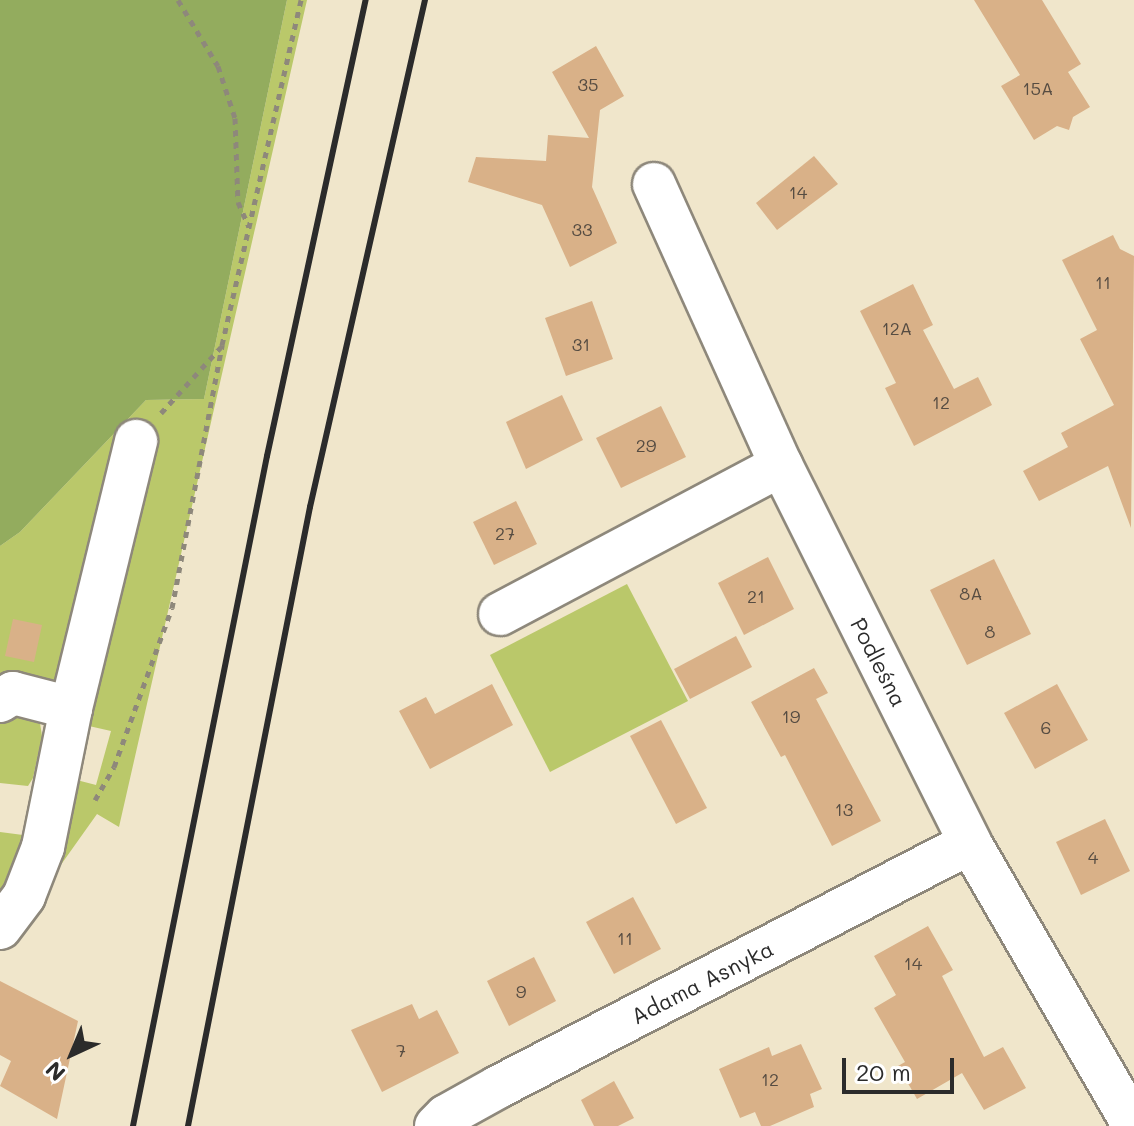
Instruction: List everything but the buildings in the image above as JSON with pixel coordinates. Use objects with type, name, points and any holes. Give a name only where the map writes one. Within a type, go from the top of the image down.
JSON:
[{"type":"street","name":"Podleśna","points":[[654,184],[781,465],[970,843],[1134,1126]]},
{"type":"street","points":[[12,912],[43,847],[71,708],[136,441]]},
{"type":"street","points":[[500,614],[781,465]]},
{"type":"street","points":[[0,701],[13,693],[71,708]]},
{"type":"street","name":"Adama Asnyka","points":[[436,1126],[446,1116],[498,1087],[970,843]]},
{"type":"path","points":[[178,0],[218,66],[235,118],[238,202],[250,228]]},
{"type":"path","points":[[91,807],[114,767],[172,608],[222,345],[301,0]]},
{"type":"path","points":[[136,441],[222,345]]},
{"type":"green space","points":[[0,0],[287,0],[204,399],[146,400],[20,532],[0,546]]},
{"type":"green space","points":[[287,0],[307,0],[119,827],[97,814],[38,897],[69,778],[96,785],[111,731],[80,724],[67,671],[27,712],[40,723],[42,736],[33,778],[28,786],[0,783],[0,546],[20,532],[146,400],[204,399]]},
{"type":"green space","points":[[627,584],[688,701],[550,772],[490,655]]},
{"type":"green space","points":[[0,832],[23,835],[24,858],[0,910]]},
{"type":"railway","points":[[133,1126],[267,456],[366,0]]},
{"type":"railway","points":[[188,1126],[310,507],[425,0]]}]
